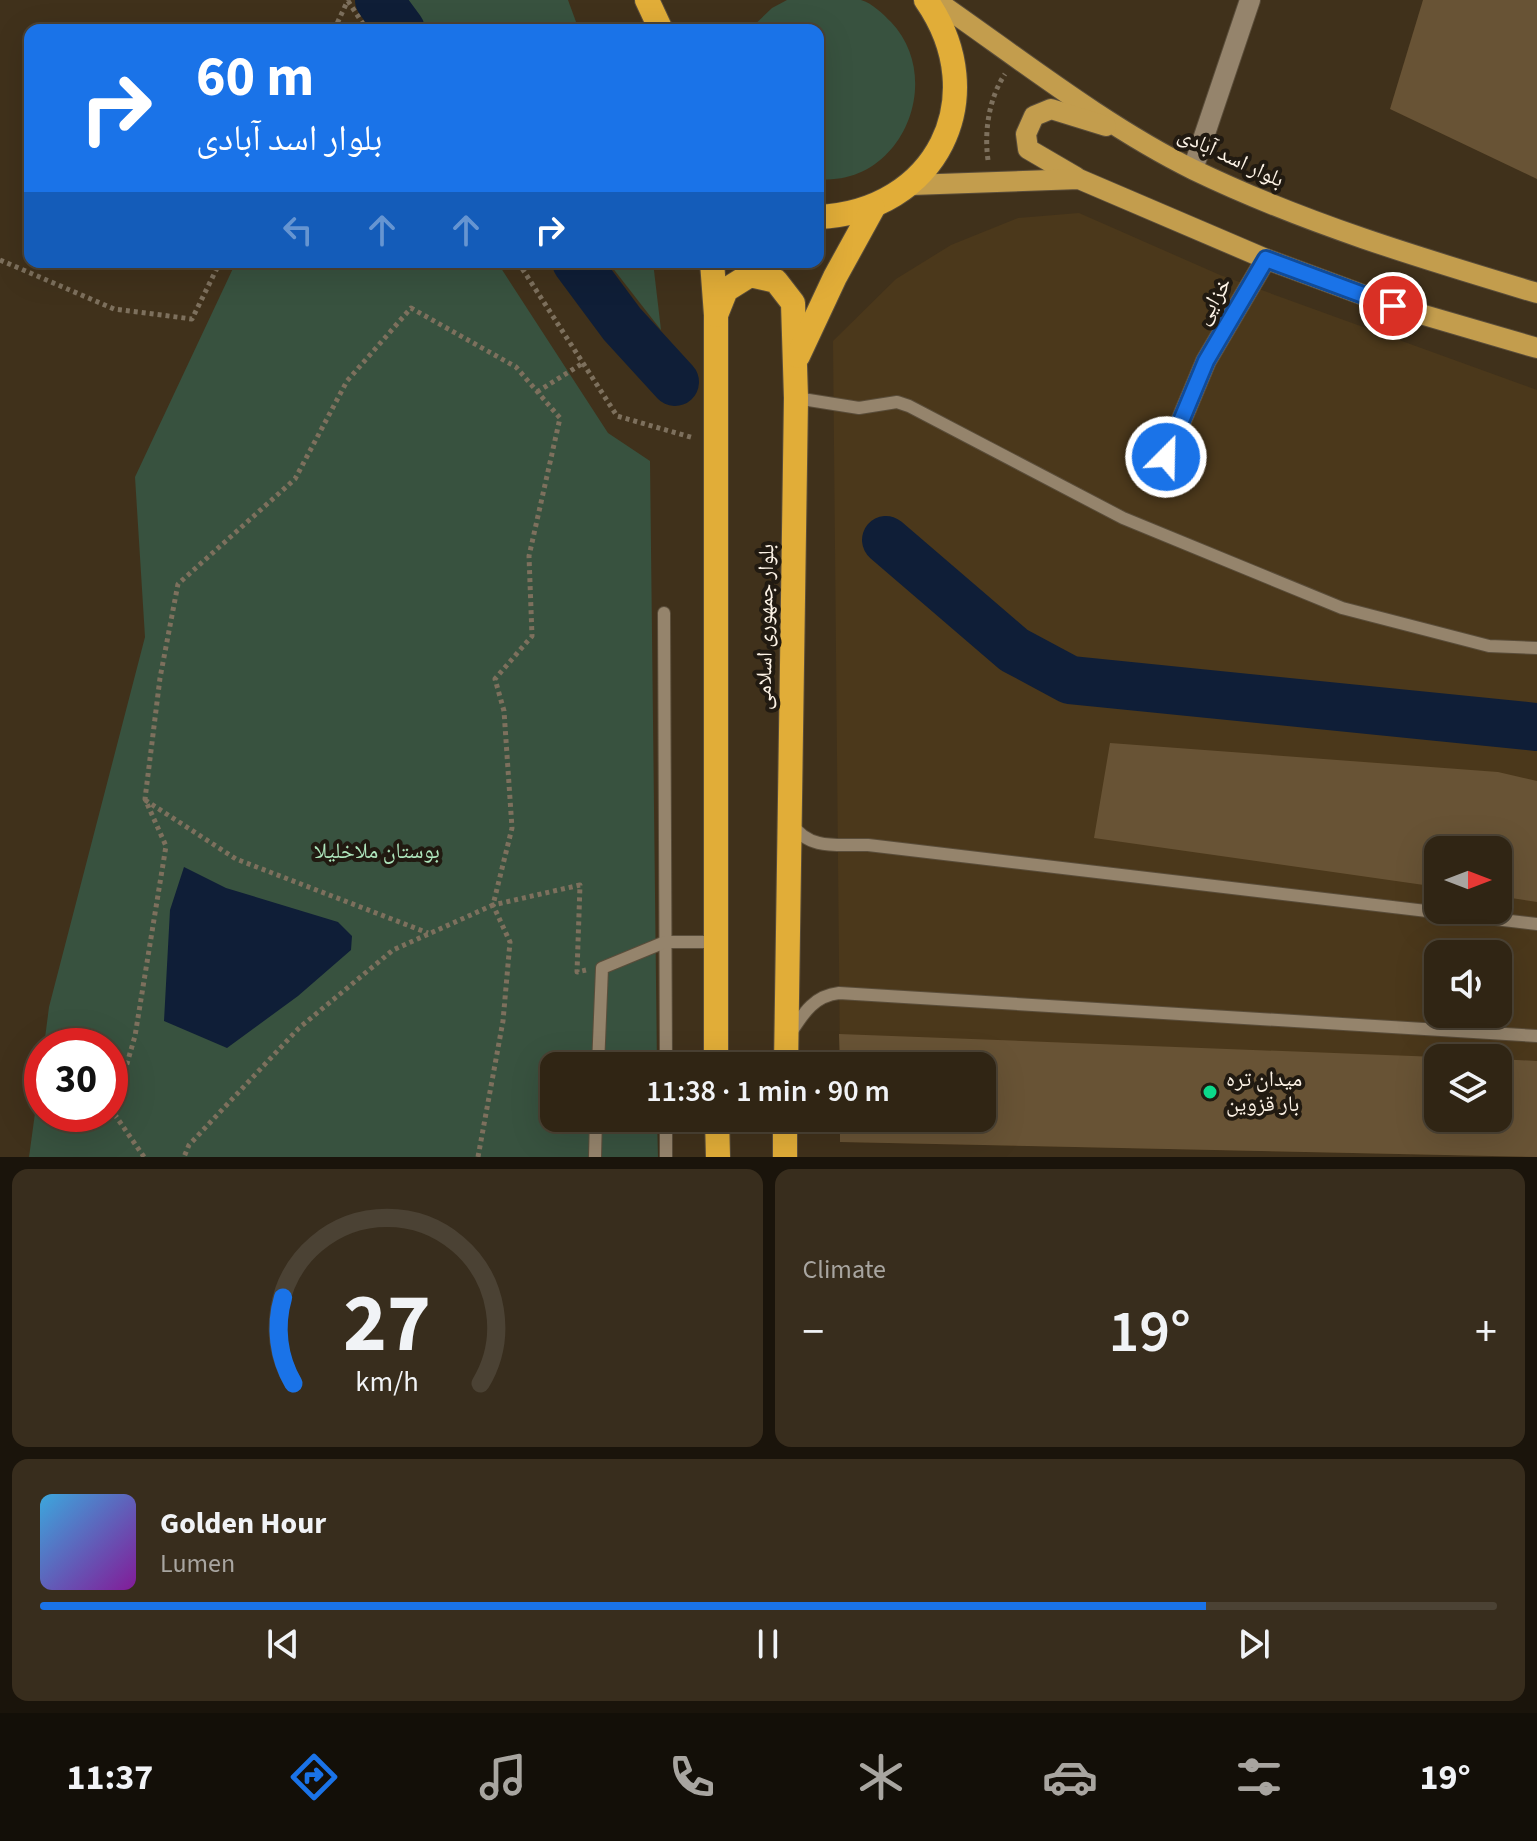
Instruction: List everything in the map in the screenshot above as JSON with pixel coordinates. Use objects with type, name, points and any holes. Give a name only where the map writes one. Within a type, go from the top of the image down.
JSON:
[{"type":"highway","points":[[647,0],[658,24]]},
{"type":"highway","points":[[824,217],[845,216],[873,208],[911,185],[939,149],[954,105],[954,59],[947,37],[926,0]]},
{"type":"highway","name":"بلوار جمهوری اسلامی","points":[[786,1052],[796,361],[835,277],[873,208]]},
{"type":"highway","points":[[712,268],[716,315],[713,942],[716,1052]]},
{"type":"highway","points":[[716,315],[721,297],[740,278],[759,275],[776,281],[793,303],[796,361]]},
{"type":"highway","points":[[717,1132],[718,1157]]},
{"type":"highway","points":[[785,1132],[785,1157]]},
{"type":"main road","name":"بلوار اسد آبادی","points":[[935,0],[1137,137],[1193,169],[1300,216],[1537,293]]},
{"type":"main road","points":[[1137,137],[1061,110],[1045,110],[1034,116],[1026,134],[1028,149],[1079,179],[1266,259],[1393,306],[1537,348]]},
{"type":"main road","points":[[911,185],[1079,179]]},
{"type":"street","points":[[1193,169],[1250,0]]},
{"type":"street","name":"خزایی","points":[[1166,457],[1206,361],[1266,259]]},
{"type":"lane","points":[[796,398],[859,408],[897,402],[909,406],[1123,518],[1342,608],[1465,641],[1537,648]]},
{"type":"lane","points":[[664,613],[666,1052]]},
{"type":"lane","points":[[788,818],[798,834],[814,844],[868,845],[1537,924]]},
{"type":"lane","points":[[599,1052],[602,968],[665,942],[713,942]]},
{"type":"lane","points":[[786,1041],[813,1002],[825,995],[867,994],[1537,1036]]},
{"type":"lane","points":[[595,1157],[596,1132]]},
{"type":"lane","points":[[666,1132],[666,1157]]},
{"type":"path","points":[[337,24],[348,0]]},
{"type":"path","points":[[348,0],[363,24]]},
{"type":"path","points":[[990,180],[985,143],[994,90],[1016,56]]},
{"type":"path","points":[[0,260],[114,309],[192,319],[217,268]]},
{"type":"path","points":[[522,268],[617,416],[716,444]]},
{"type":"path","points":[[144,1157],[113,1112],[135,1036],[166,846],[145,799],[160,678],[178,584],[295,479],[347,381],[411,308],[516,367],[560,418],[529,556],[532,636],[495,679],[504,711],[512,828],[493,905],[510,942],[503,1021],[478,1157]]},
{"type":"path","points":[[537,392],[583,363]]},
{"type":"path","points":[[145,799],[236,859],[428,934]]},
{"type":"path","points":[[184,1157],[189,1145],[299,1028],[393,950],[428,934],[493,905],[580,885],[577,972],[602,968]]},
{"type":"shaded area","name":"میدان تره بار قزوین","points":[[1079,213],[1220,275],[1537,390],[1537,1157],[840,1142],[899,1132],[996,1132],[996,1052],[840,1052],[833,341],[896,279],[951,245],[1018,218]]},
{"type":"green space","points":[[405,0],[568,0],[577,24],[424,24]]},
{"type":"green space","points":[[787,0],[865,1],[891,22],[907,46],[914,72],[914,99],[906,125],[892,148],[872,166],[847,177],[824,179],[824,24],[755,24],[772,8]]},
{"type":"green space","name":"بوستان ملاخلیلا","points":[[233,268],[501,268],[608,433],[650,461],[657,1052],[540,1052],[540,1132],[657,1132],[658,1157],[29,1157],[32,1132],[128,1132],[128,1028],[46,1028],[49,1007],[145,637],[135,477]]},
{"type":"green space","points":[[613,268],[654,268],[661,330]]},
{"type":"water","points":[[184,867],[226,888],[338,922],[352,936],[351,950],[298,996],[227,1048],[164,1021],[170,910]]},
{"type":"building","points":[[1423,0],[1537,0],[1537,179],[1390,109]]},
{"type":"building","points":[[1110,743],[1498,772],[1537,781],[1537,902],[1512,898],[1512,836],[1424,836],[1424,885],[1094,838]]},
{"type":"building","name":"میدان تره بار قزوین","points":[[839,1034],[1424,1056],[1424,1132],[1512,1132],[1512,1060],[1537,1061],[1537,1157],[840,1142],[840,1132],[996,1132],[996,1052],[840,1052]]},
{"type":"waterway","points":[[379,0],[397,24]]},
{"type":"waterway","points":[[580,268],[622,324],[675,382]]},
{"type":"waterway","points":[[886,540],[1014,650],[1070,680],[1537,727]]},
{"type":"place","name":"میدان تره بار قزوین","points":[[1210,1092]]},
{"type":"route","points":[[1166,457],[1206,361],[1266,259],[1393,306]]}]
